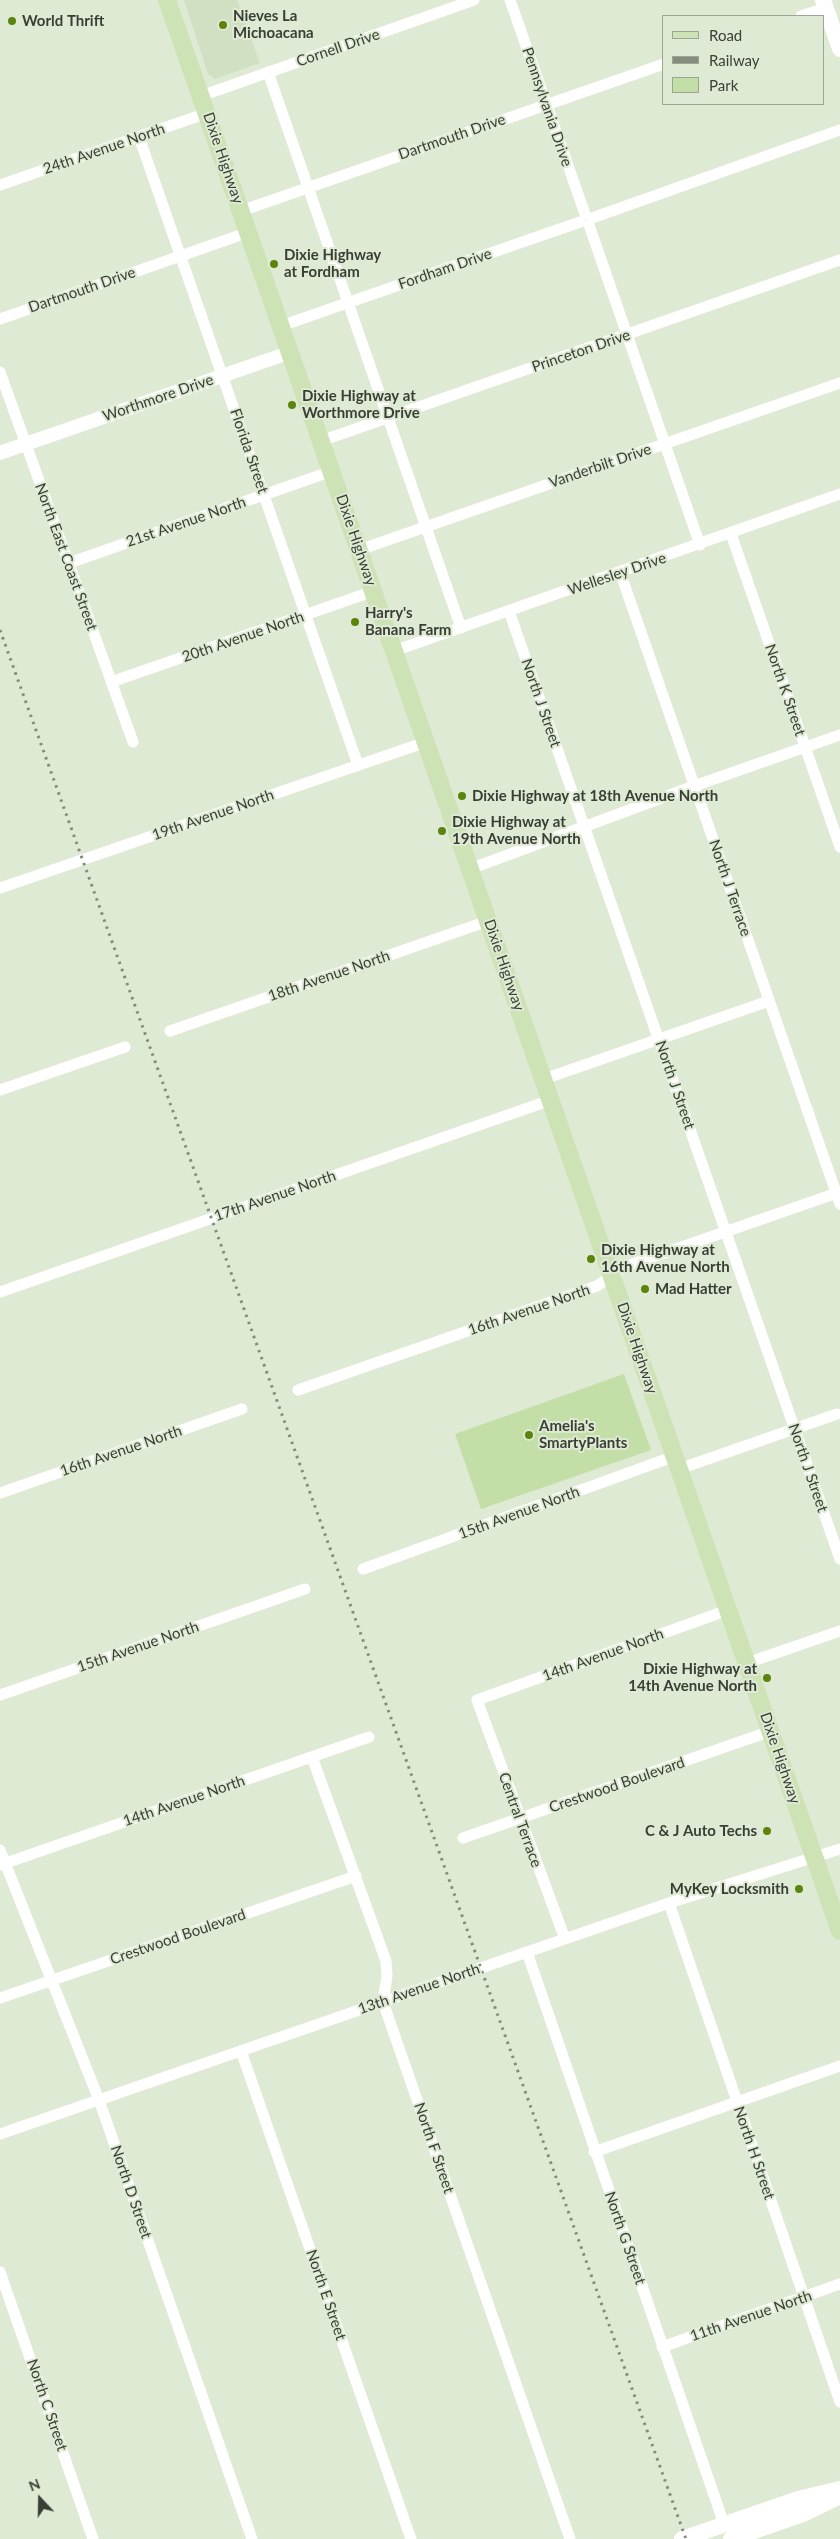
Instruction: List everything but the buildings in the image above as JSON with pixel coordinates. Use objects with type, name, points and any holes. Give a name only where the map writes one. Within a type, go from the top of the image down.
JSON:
[{"type":"main road","name":"Dixie Highway","points":[[167,0],[840,1930]]},
{"type":"main road","points":[[824,4],[840,49]]},
{"type":"main road","points":[[727,2532],[798,2498],[840,2489]]},
{"type":"main road","points":[[682,2539],[727,2532],[803,2514],[840,2496]]},
{"type":"street","name":"Cornell Drive","points":[[201,96],[474,0]]},
{"type":"street","name":"Pennsylvania Drive","points":[[510,0],[700,545]]},
{"type":"street","points":[[802,15],[824,4]]},
{"type":"street","name":"Dartmouth Drive","points":[[241,211],[662,65]]},
{"type":"street","points":[[268,72],[461,628]]},
{"type":"street","name":"24th Avenue North","points":[[0,185],[207,113]]},
{"type":"street","name":"Fordham Drive","points":[[281,326],[840,130]]},
{"type":"street","name":"Florida Street","points":[[139,137],[358,765]]},
{"type":"street","name":"Dartmouth Drive","points":[[0,319],[249,232]]},
{"type":"street","name":"Princeton Drive","points":[[321,441],[840,260]]},
{"type":"street","name":"Worthmore Drive","points":[[0,453],[291,352]]},
{"type":"street","name":"North East Coast Street","points":[[0,372],[133,742]]},
{"type":"street","name":"Vanderbilt Drive","points":[[359,550],[840,383]]},
{"type":"street","name":"21st Avenue North","points":[[68,563],[332,471]]},
{"type":"street","name":"Wellesley Drive","points":[[394,650],[700,545],[840,494]]},
{"type":"street","name":"North K Street","points":[[731,534],[840,847]]},
{"type":"street","name":"North J Terrace","points":[[620,572],[839,1196]]},
{"type":"street","name":"20th Avenue North","points":[[111,682],[374,591]]},
{"type":"street","name":"North J Street","points":[[509,611],[840,1559]]},
{"type":"street","points":[[470,869],[694,786],[840,735]]},
{"type":"street","name":"19th Avenue North","points":[[0,888],[426,742]]},
{"type":"street","name":"18th Avenue North","points":[[170,1031],[488,921]]},
{"type":"street","points":[[544,1079],[769,1000]]},
{"type":"street","points":[[0,1090],[125,1047]]},
{"type":"street","name":"17th Avenue North","points":[[0,1292],[551,1100]]},
{"type":"street","name":"16th Avenue North","points":[[298,1390],[597,1286],[624,1267],[726,1231],[839,1196]]},
{"type":"street","name":"16th Avenue North","points":[[0,1493],[242,1409]]},
{"type":"street","name":"15th Avenue North","points":[[363,1569],[677,1463],[837,1414]]},
{"type":"street","name":"15th Avenue North","points":[[0,1695],[304,1589]]},
{"type":"street","name":"14th Avenue North","points":[[476,1700],[728,1610]]},
{"type":"street","points":[[747,1663],[840,1631]]},
{"type":"street","name":"Central Terrace","points":[[476,1700],[565,1939]]},
{"type":"street","name":"Crestwood Boulevard","points":[[463,1838],[771,1732]]},
{"type":"street","name":"14th Avenue North","points":[[2,1864],[369,1737]]},
{"type":"street","name":"North F Street","points":[[312,1757],[386,1961],[387,1976],[383,2002],[570,2539]]},
{"type":"street","name":"13th Avenue North","points":[[0,2134],[668,1903],[840,1849]]},
{"type":"street","name":"North D Street","points":[[0,1850],[2,1864],[52,1981],[99,2100],[252,2539]]},
{"type":"street","name":"Crestwood Boulevard","points":[[0,1998],[356,1876]]},
{"type":"street","name":"North H Street","points":[[668,1903],[840,2402]]},
{"type":"street","name":"North G Street","points":[[527,1952],[594,2152],[727,2532]]},
{"type":"street","name":"North E Street","points":[[241,2051],[411,2539]]},
{"type":"street","points":[[594,2152],[840,2066]]},
{"type":"street","name":"North C Street","points":[[0,2272],[93,2539]]},
{"type":"street","name":"11th Avenue North","points":[[662,2347],[840,2284]]},
{"type":"shaded area","points":[[184,0],[237,0],[260,63],[215,79],[208,74]]},
{"type":"green space","points":[[624,1374],[651,1450],[481,1509],[455,1434]]},
{"type":"railway","points":[[0,630],[686,2539]]},
{"type":"place","name":"World Thrift","points":[[12,21]]},
{"type":"place","name":"Nieves La Michoacana","points":[[223,25]]},
{"type":"place","name":"Dixie Highway at Fordham","points":[[274,264]]},
{"type":"place","name":"Dixie Highway at Worthmore Drive","points":[[292,405]]},
{"type":"place","name":"Harry's Banana Farm","points":[[355,622]]},
{"type":"place","name":"Dixie Highway at 18th Avenue North","points":[[462,796]]},
{"type":"place","name":"Dixie Highway at 19th Avenue North","points":[[442,831]]},
{"type":"place","name":"Dixie Highway at 16th Avenue North","points":[[591,1259]]},
{"type":"place","name":"Mad Hatter","points":[[645,1289]]},
{"type":"place","name":"Amelia's SmartyPlants","points":[[529,1435]]},
{"type":"place","name":"Dixie Highway at 14th Avenue North","points":[[767,1678]]},
{"type":"place","name":"C & J Auto Techs","points":[[767,1831]]},
{"type":"place","name":"MyKey Locksmith","points":[[799,1889]]}]
